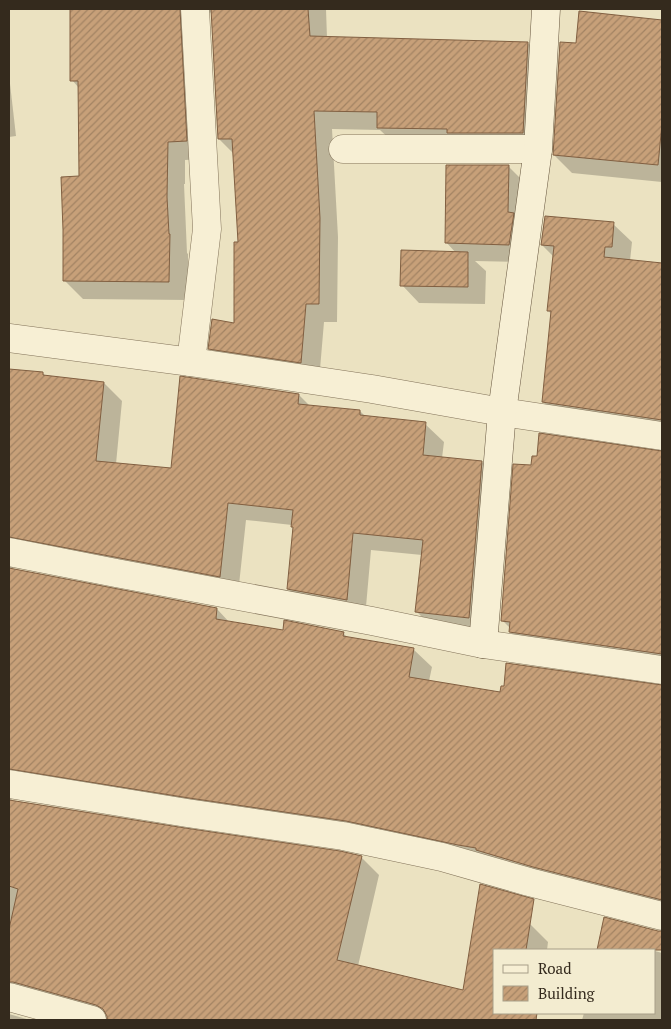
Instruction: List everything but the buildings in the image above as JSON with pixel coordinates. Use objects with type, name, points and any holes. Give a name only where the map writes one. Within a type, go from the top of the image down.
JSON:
[{"type":"street","points":[[191,362],[207,229],[195,9]]},
{"type":"street","points":[[483,644],[502,412],[538,149],[546,9]]},
{"type":"street","points":[[343,149],[538,149]]},
{"type":"street","points":[[9,338],[191,362],[372,389],[502,412],[662,436]]},
{"type":"street","points":[[9,552],[483,644],[662,670]]},
{"type":"street","points":[[9,784],[343,836],[442,856],[529,882],[662,916]]},
{"type":"street","points":[[9,998],[92,1020]]}]
